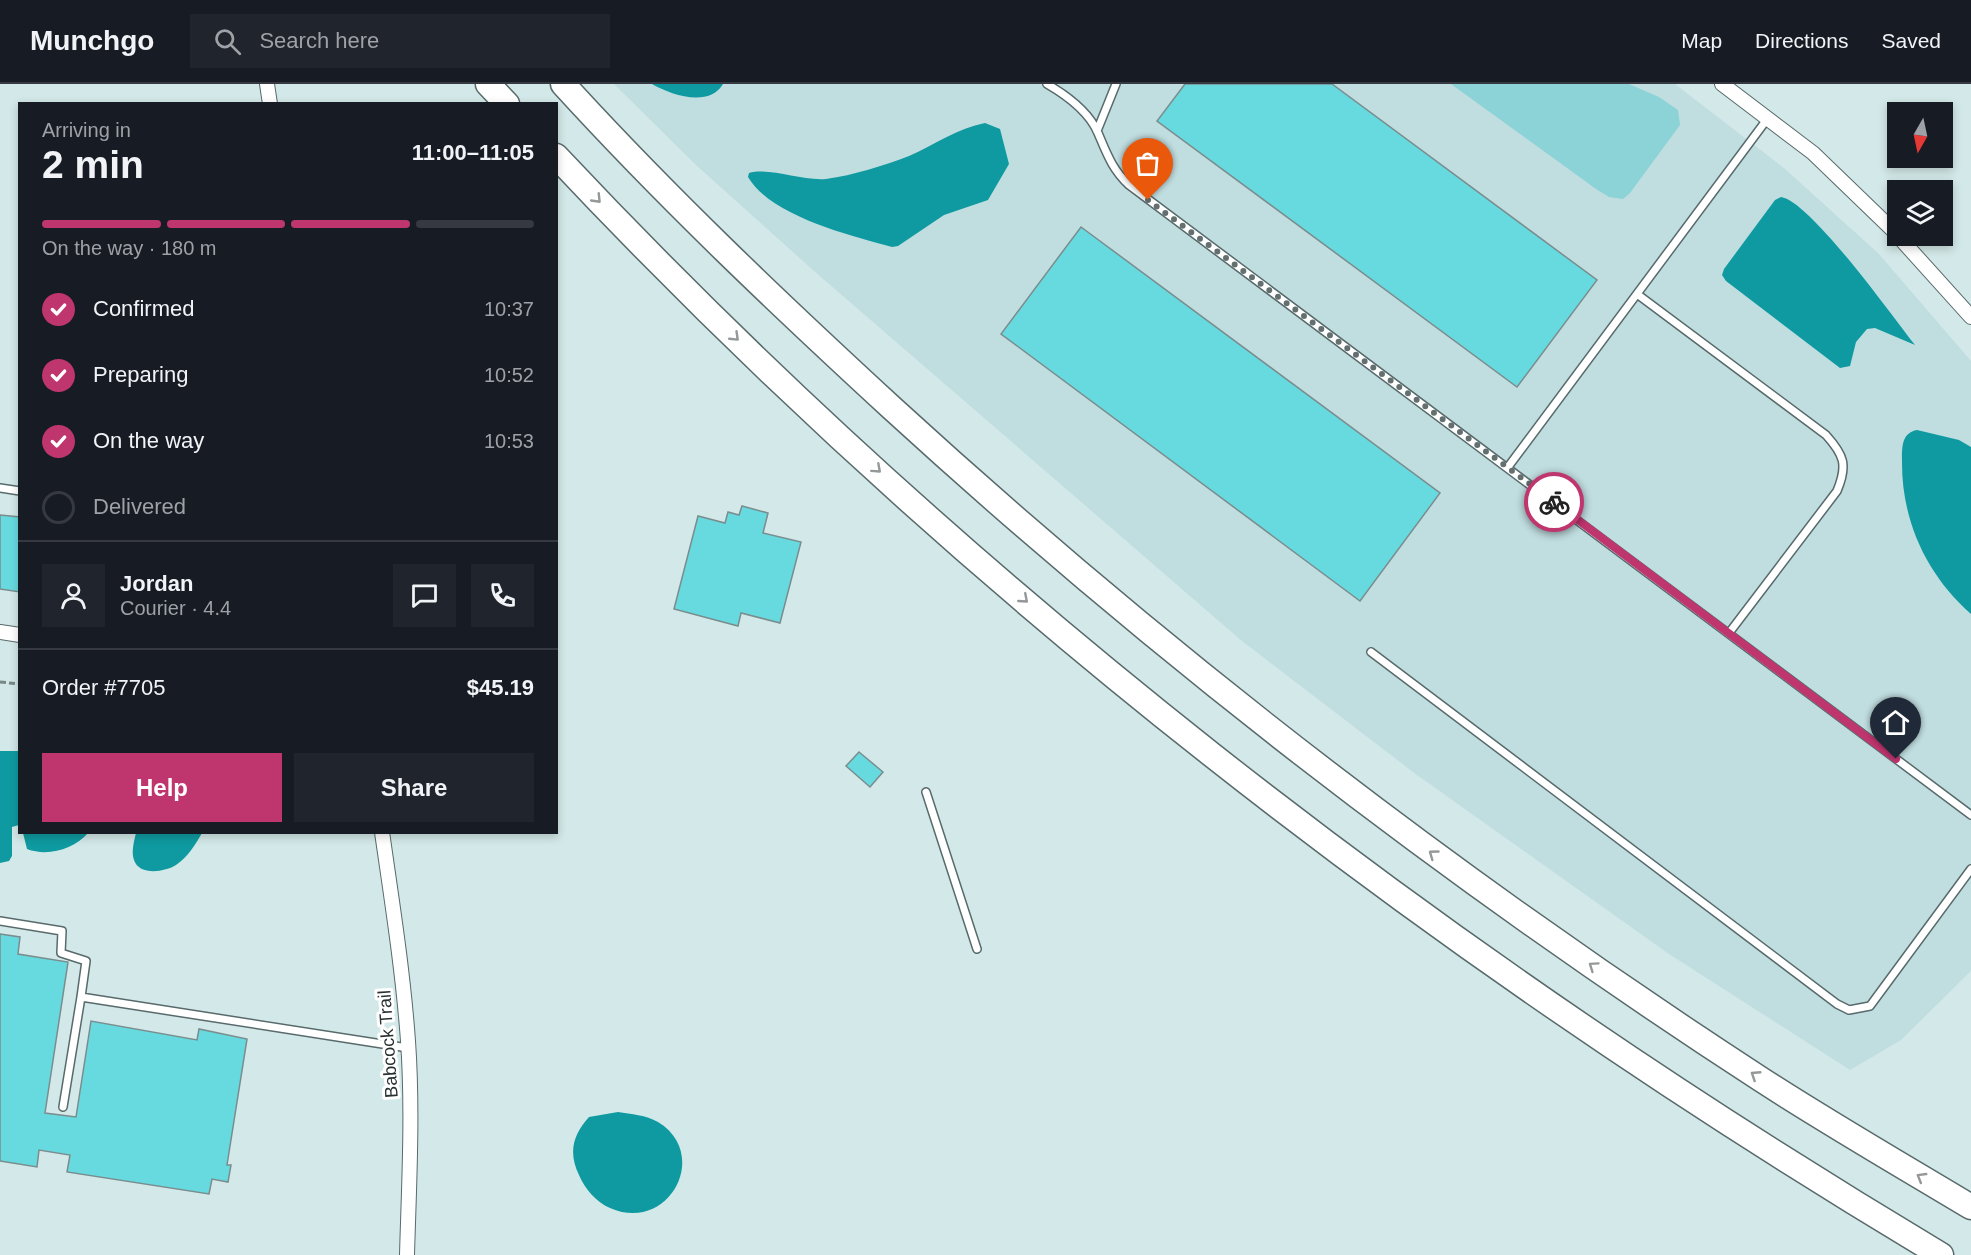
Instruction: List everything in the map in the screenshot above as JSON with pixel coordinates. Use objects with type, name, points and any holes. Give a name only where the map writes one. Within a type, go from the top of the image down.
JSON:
[{"type":"highway","points":[[563,84],[726,250],[880,397],[1037,538],[1240,706],[1412,838],[1640,999],[1766,1082],[1971,1207]]},
{"type":"highway","points":[[558,158],[681,285],[810,408],[1059,629],[1245,780],[1400,898],[1612,1048],[1791,1164],[1941,1255]]},
{"type":"street","points":[[267,84],[270,102]]},
{"type":"street","points":[[1722,84],[1813,153],[1887,224]]},
{"type":"street","points":[[1908,246],[1971,317]]},
{"type":"street","points":[[0,632],[18,635]]},
{"type":"street","name":"Babcock Trail","points":[[382,834],[400,961],[408,1048],[407,1255]]},
{"type":"lane","points":[[1047,84],[1065,95],[1097,131],[1111,165],[1129,185],[1971,815]]},
{"type":"lane","points":[[1097,131],[1116,84]]},
{"type":"lane","points":[[1508,467],[1768,118]]},
{"type":"lane","points":[[1636,294],[1826,435],[1840,451],[1844,464],[1843,478],[1837,491],[1730,633]]},
{"type":"lane","points":[[0,488],[18,491]]},
{"type":"lane","points":[[1371,652],[1849,1010],[1870,1006],[1971,869]]},
{"type":"lane","points":[[926,792],[977,949]]},
{"type":"lane","points":[[0,921],[62,932],[61,953],[86,961],[63,1107]]},
{"type":"lane","points":[[81,997],[408,1048]]},
{"type":"path","points":[[0,682],[18,684]]},
{"type":"shaded area","points":[[614,84],[1675,84],[1784,168],[1879,254],[1971,361],[1971,971],[1901,1040],[1850,1070],[1669,954],[1417,775],[1242,641],[814,271],[696,165]]},
{"type":"shaded area","points":[[652,84],[723,84],[709,96],[689,97],[669,92]]},
{"type":"shaded area","points":[[1451,84],[1629,84],[1659,97],[1678,110],[1680,125],[1630,193],[1623,199],[1609,197]]},
{"type":"shaded area","points":[[985,123],[1000,129],[1009,164],[988,200],[944,215],[898,246],[892,247],[834,230],[792,213],[759,191],[748,177],[749,173],[757,172],[816,179],[847,175],[909,156],[956,133]]},
{"type":"shaded area","points":[[1781,197],[1794,203],[1830,238],[1915,345],[1875,328],[1867,329],[1856,342],[1850,366],[1840,368],[1726,281],[1722,275],[1724,269],[1775,200]]},
{"type":"shaded area","points":[[1917,430],[1959,440],[1971,447],[1971,614],[1955,599],[1930,565],[1912,526],[1903,485],[1902,452],[1905,438]]},
{"type":"shaded area","points":[[0,751],[18,751],[18,825],[12,827],[12,856],[9,861],[0,863]]},
{"type":"shaded area","points":[[23,834],[87,834],[76,843],[52,852],[27,849]]},
{"type":"shaded area","points":[[136,834],[201,834],[180,862],[166,869],[153,871],[141,869],[134,860]]},
{"type":"shaded area","points":[[618,1112],[643,1116],[658,1122],[674,1136],[681,1153],[682,1170],[676,1187],[665,1201],[650,1210],[631,1213],[610,1208],[596,1199],[588,1190],[576,1167],[573,1151],[579,1130],[589,1117]]},
{"type":"building","points":[[1185,84],[1332,84],[1597,280],[1517,387],[1157,121]]},
{"type":"building","points":[[1081,227],[1440,493],[1360,601],[1001,334]]},
{"type":"building","points":[[742,506],[768,513],[763,533],[801,542],[780,623],[741,613],[738,626],[674,609],[698,516],[725,523],[728,512],[739,515]]},
{"type":"building","points":[[0,515],[18,517],[18,592],[0,589]]},
{"type":"building","points":[[859,752],[883,772],[870,787],[846,766]]},
{"type":"building","points":[[0,934],[20,937],[18,954],[68,962],[45,1113],[76,1117],[91,1021],[197,1040],[199,1029],[247,1039],[227,1165],[231,1165],[228,1182],[212,1179],[209,1194],[67,1172],[70,1155],[39,1150],[37,1167],[0,1161]]},
{"type":"way so far","points":[[1148,200],[1554,502]]},
{"type":"route","points":[[1554,502],[1896,759]]}]
